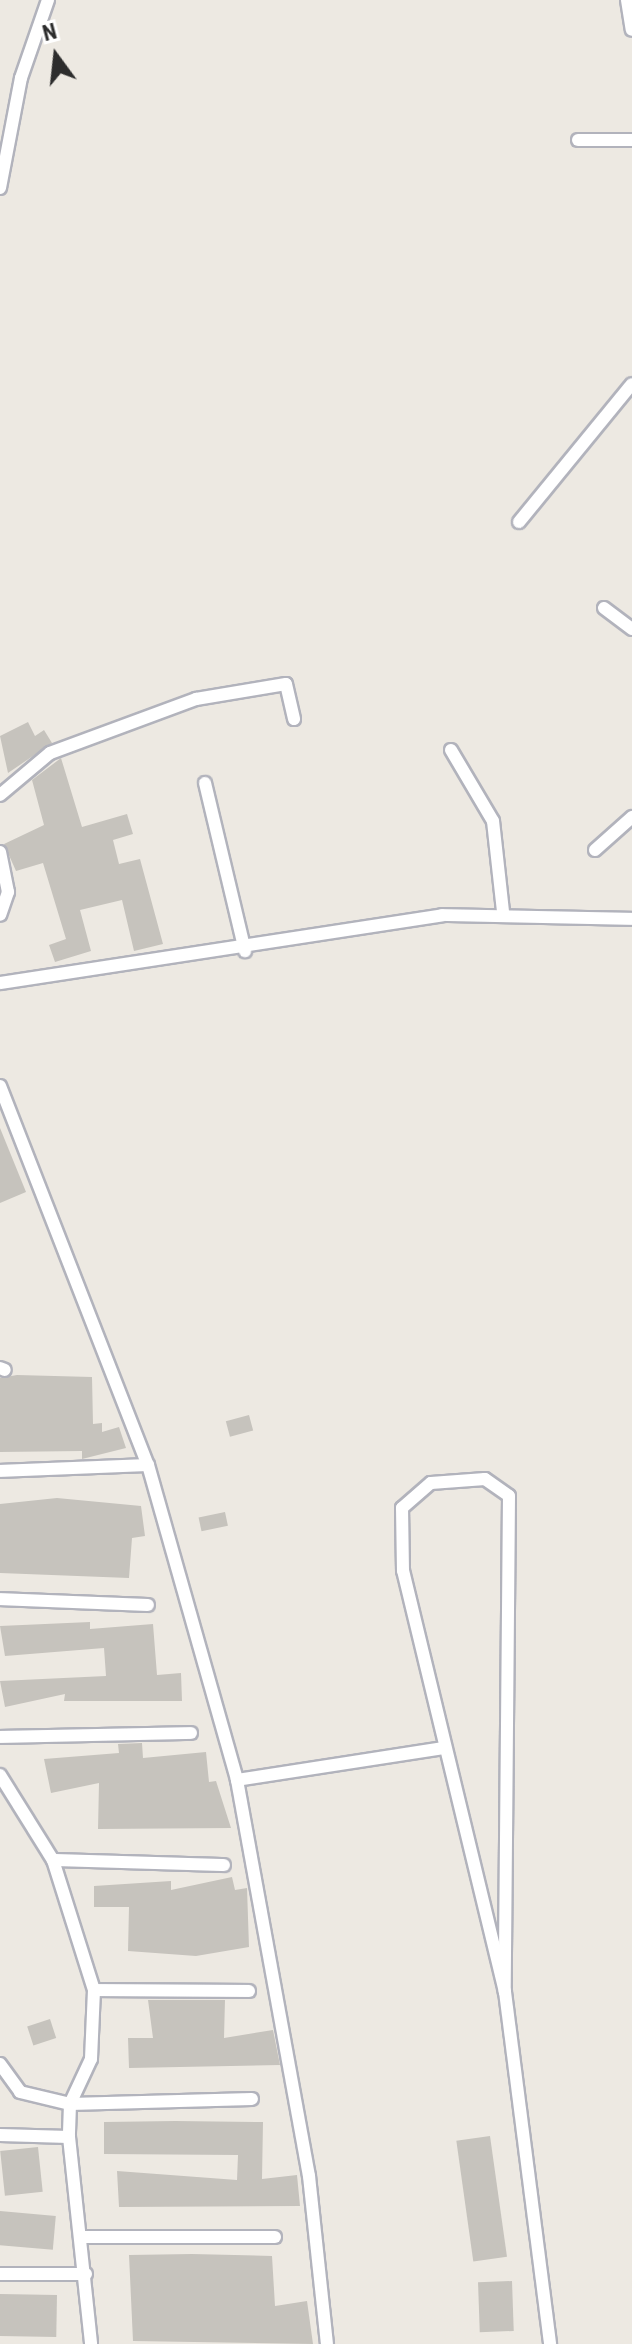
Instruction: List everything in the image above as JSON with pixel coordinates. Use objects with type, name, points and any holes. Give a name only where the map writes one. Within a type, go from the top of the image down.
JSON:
[{"type":"street","points":[[0,188],[21,78],[48,0]]},
{"type":"street","points":[[627,0],[632,30]]},
{"type":"street","points":[[578,140],[632,140]]},
{"type":"street","points":[[519,522],[632,384]]},
{"type":"street","points":[[604,608],[632,629]]},
{"type":"street","points":[[0,795],[50,753],[196,699],[286,684],[294,719]]},
{"type":"street","points":[[451,750],[490,813],[503,912]]},
{"type":"street","points":[[205,783],[245,951]]},
{"type":"street","points":[[595,850],[632,817]]},
{"type":"street","points":[[0,852],[8,892],[0,915]]},
{"type":"street","points":[[0,983],[245,951],[442,915],[503,912],[632,919]]},
{"type":"street","points":[[0,1086],[148,1465],[237,1780],[309,2176],[327,2344]]},
{"type":"street","points":[[0,1471],[148,1465]]},
{"type":"street","points":[[505,1992],[512,1543],[509,1496],[485,1479],[431,1483],[412,1494],[399,1523],[443,1748],[505,1992],[550,2344]]},
{"type":"street","points":[[0,1599],[148,1605]]},
{"type":"street","points":[[0,1737],[191,1733]]},
{"type":"street","points":[[237,1780],[443,1748]]},
{"type":"street","points":[[0,1775],[53,1860],[94,1990],[91,2059],[70,2104],[69,2137],[86,2274],[91,2344]]},
{"type":"street","points":[[53,1860],[224,1865]]},
{"type":"street","points":[[94,1990],[249,1991]]},
{"type":"street","points":[[0,2064],[20,2092],[70,2104],[252,2099]]},
{"type":"street","points":[[0,2135],[69,2137]]},
{"type":"street","points":[[82,2237],[275,2237]]},
{"type":"street","points":[[0,2274],[86,2274]]},
{"type":"building","points":[[28,722],[35,736],[44,730],[52,743],[8,773],[0,736]]},
{"type":"building","points":[[61,758],[82,827],[127,814],[133,834],[113,840],[119,864],[140,859],[163,944],[134,951],[122,900],[80,910],[91,951],[55,962],[49,945],[66,939],[43,863],[16,871],[4,844],[44,825],[32,780]]},
{"type":"building","points":[[0,1128],[26,1192],[0,1203]]},
{"type":"building","points":[[17,1375],[92,1377],[93,1424],[102,1423],[102,1432],[119,1427],[126,1448],[82,1459],[82,1451],[0,1452],[0,1378]]},
{"type":"building","points":[[249,1415],[253,1430],[230,1437],[226,1421]]},
{"type":"building","points":[[57,1498],[141,1506],[145,1536],[132,1538],[129,1578],[0,1573],[0,1504]]},
{"type":"building","points":[[225,1512],[228,1526],[202,1531],[199,1518]]},
{"type":"building","points":[[90,1622],[90,1629],[153,1624],[157,1675],[181,1673],[182,1701],[64,1701],[65,1694],[5,1707],[0,1681],[106,1676],[104,1648],[5,1656],[0,1626]]},
{"type":"building","points":[[142,1743],[143,1758],[206,1752],[209,1782],[216,1781],[231,1828],[98,1829],[99,1783],[51,1793],[44,1759],[119,1753],[118,1744]]},
{"type":"building","points":[[232,1877],[235,1890],[247,1888],[249,1947],[196,1956],[128,1951],[129,1907],[94,1907],[94,1886],[171,1881],[171,1890]]},
{"type":"building","points":[[148,2000],[225,2000],[224,2038],[273,2030],[280,2065],[129,2068],[128,2038],[153,2038]]},
{"type":"building","points":[[50,2019],[56,2038],[33,2045],[27,2026]]},
{"type":"building","points":[[104,2122],[263,2122],[262,2179],[297,2175],[300,2206],[119,2207],[117,2171],[237,2180],[238,2155],[104,2154]]},
{"type":"building","points":[[490,2136],[507,2257],[473,2262],[456,2141]]},
{"type":"building","points":[[38,2147],[43,2192],[5,2196],[0,2151]]},
{"type":"building","points":[[0,2211],[56,2216],[53,2250],[0,2245]]},
{"type":"building","points":[[129,2255],[272,2256],[275,2306],[307,2301],[313,2344],[133,2341]]},
{"type":"building","points":[[512,2281],[514,2331],[480,2332],[478,2282]]},
{"type":"building","points":[[0,2294],[57,2295],[56,2337],[0,2336]]}]
